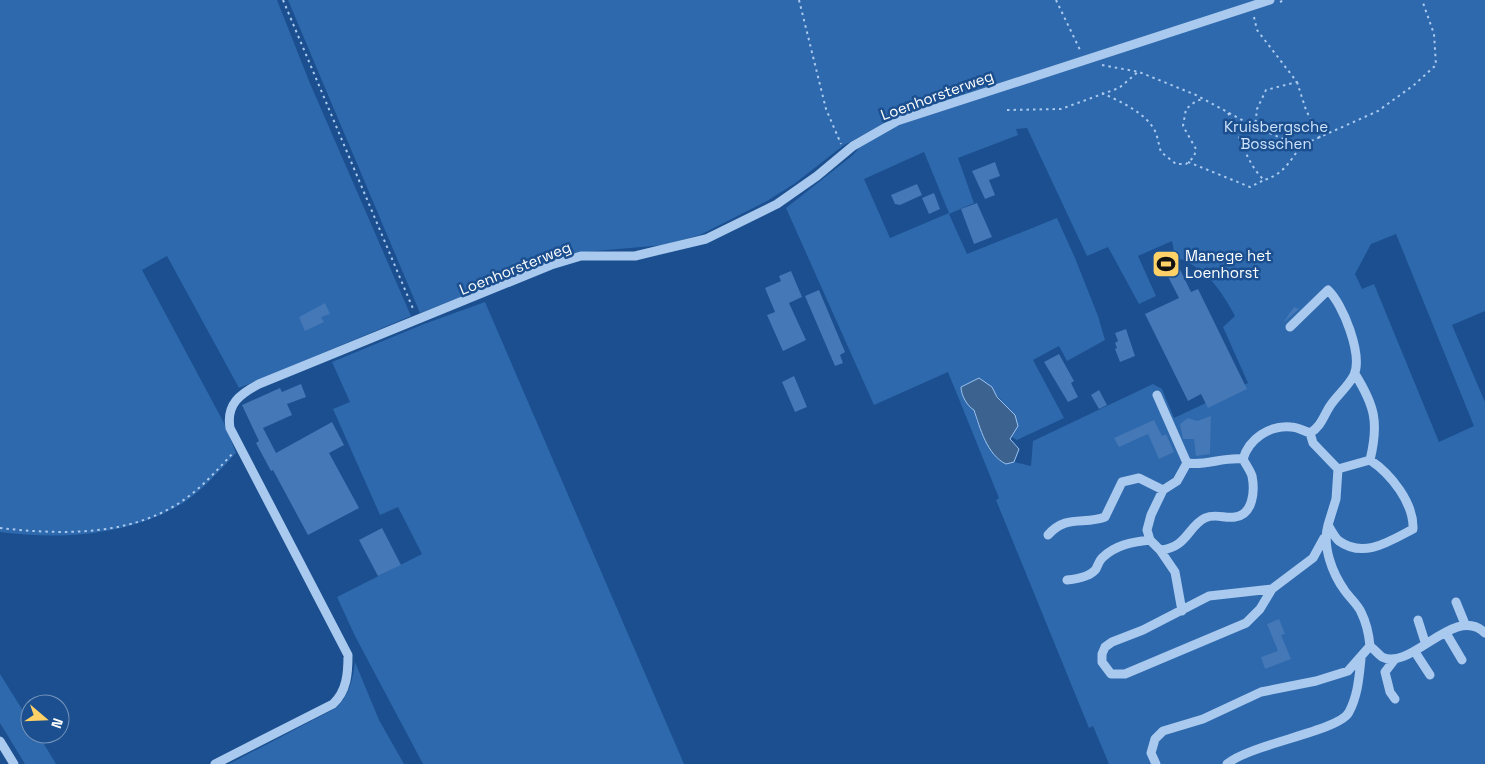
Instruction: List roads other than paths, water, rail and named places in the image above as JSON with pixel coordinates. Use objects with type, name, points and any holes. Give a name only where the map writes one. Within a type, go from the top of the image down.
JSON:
[{"type":"street","name":"Loenhorsterweg","points":[[215,764],[333,704],[339,699],[347,677],[348,655],[230,428],[229,421],[232,405],[241,394],[259,384],[551,266],[581,256],[635,256],[706,239],[777,204],[817,176],[844,152],[872,134],[898,121],[944,104],[1086,62],[1270,0]]},
{"type":"street","points":[[1290,326],[1328,290],[1336,298],[1350,327],[1354,350],[1355,374],[1366,391],[1375,414],[1376,435],[1370,460]]},
{"type":"street","points":[[1160,550],[1175,547],[1204,518],[1219,515],[1235,518],[1245,514],[1250,508],[1253,487],[1252,474],[1243,459],[1246,448],[1258,437],[1273,429],[1292,427],[1310,433],[1317,429],[1331,405],[1355,374]]},
{"type":"street","points":[[1157,394],[1187,463]]},
{"type":"street","points":[[1272,589],[1209,596],[1182,611],[1105,647],[1102,654],[1102,662],[1111,674],[1125,674],[1246,622],[1260,608],[1272,589],[1313,558],[1324,538],[1336,499],[1338,469],[1313,443],[1310,433]]},
{"type":"street","points":[[1187,463],[1201,465],[1218,459],[1243,459]]},
{"type":"street","points":[[1338,469],[1370,460]]},
{"type":"street","points":[[1328,525],[1338,541],[1358,549],[1374,549],[1413,530],[1413,518],[1392,480],[1384,470],[1370,460]]},
{"type":"street","points":[[1182,611],[1175,572],[1160,550],[1150,540],[1147,530],[1163,490],[1177,482],[1187,463]]},
{"type":"street","points":[[1048,535],[1056,527],[1070,521],[1096,521],[1106,517],[1122,482],[1139,478],[1163,490]]},
{"type":"street","points":[[1324,538],[1325,547],[1343,588],[1361,612],[1370,646],[1382,657],[1396,659],[1415,652],[1425,642],[1464,624],[1479,627],[1485,633]]},
{"type":"street","points":[[1067,580],[1077,579],[1095,571],[1101,559],[1114,549],[1130,542],[1150,540]]},
{"type":"street","points":[[1456,602],[1464,624]]},
{"type":"street","points":[[1418,620],[1425,642]]},
{"type":"street","points":[[1446,633],[1462,660]]},
{"type":"street","points":[[1156,764],[1151,753],[1155,738],[1163,731],[1203,719],[1261,692],[1316,681],[1348,672],[1361,659],[1370,646]]},
{"type":"street","points":[[1415,652],[1430,675]]},
{"type":"street","points":[[1227,764],[1232,759],[1303,732],[1332,726],[1349,714],[1358,687],[1361,659]]},
{"type":"street","points":[[1396,659],[1385,672],[1390,692],[1396,699]]},
{"type":"street","points":[[0,742],[14,764]]},
{"type":"place","name":"Manege het Loenhorst","points":[[1166,264]]},
{"type":"park label","name":"Kruisbergsche Bosschen","points":[[1276,134]]}]
